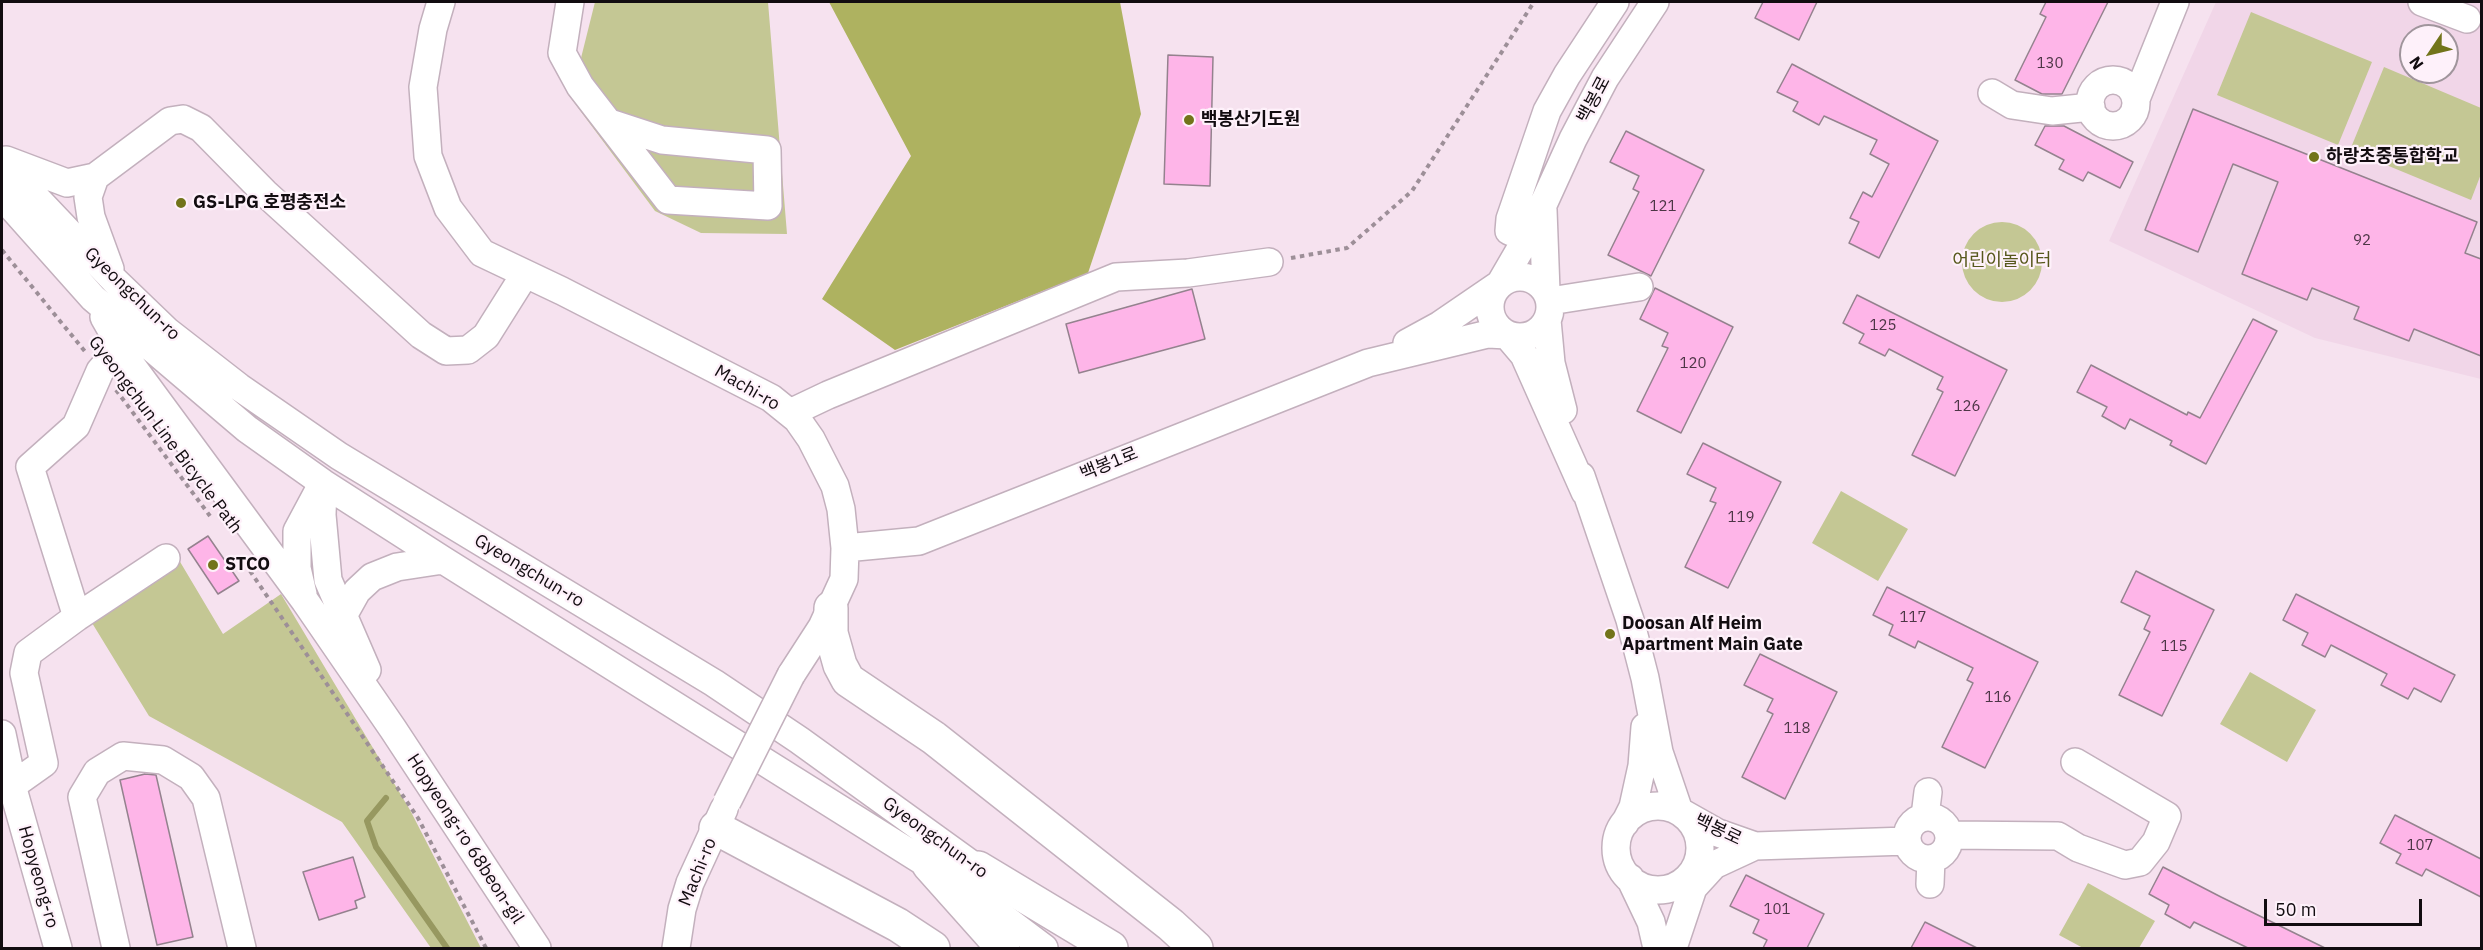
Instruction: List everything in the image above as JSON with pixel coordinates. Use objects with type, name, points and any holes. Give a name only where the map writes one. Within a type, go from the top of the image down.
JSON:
[{"type":"highway","points":[[831,608],[831,633],[840,666],[848,680],[934,738],[1171,924],[1196,948]]},
{"type":"highway","points":[[721,815],[933,948]]},
{"type":"highway","points":[[929,865],[1003,948]]},
{"type":"highway","points":[[978,868],[1111,948]]},
{"type":"street","name":"Machi-ro","points":[[441,2],[433,29],[423,87],[428,156],[448,208],[482,253],[771,398],[790,413],[810,439],[835,486],[845,548],[844,579],[831,608],[791,675],[721,815],[687,892],[678,925],[676,948]]},
{"type":"street","points":[[570,2],[562,53],[580,86],[668,200],[768,206],[767,150],[663,140],[610,123]]},
{"type":"street","points":[[1526,238],[1509,231],[1510,219],[1547,111],[1567,75],[1615,2]]},
{"type":"street","name":"백봉로","points":[[1500,284],[1532,229],[1605,78],[1655,2]]},
{"type":"street","points":[[1992,93],[2012,105],[2052,111],[2091,107],[2100,122],[2115,126],[2129,120],[2136,107],[2136,99],[2175,2]]},
{"type":"street","points":[[2422,2],[2467,19]]},
{"type":"street","points":[[2,160],[67,183],[95,177],[170,121],[183,119],[201,128],[265,193],[422,335],[446,351],[468,350],[486,336],[525,274]]},
{"type":"street","name":"Gyeongchun-ro","points":[[2,160],[115,281],[167,331],[239,387],[339,456],[714,683],[800,740],[978,868],[1084,948]]},
{"type":"street","points":[[95,177],[88,197],[91,217],[115,281]]},
{"type":"street","name":"Gyeongchun-ro","points":[[2,196],[93,298],[247,429],[323,483],[443,560],[929,865],[1044,948]]},
{"type":"street","name":"백봉로","points":[[1543,203],[1551,363],[1585,492],[1629,620],[1646,678],[1659,752],[1679,811],[1719,833],[1755,846]]},
{"type":"street","points":[[790,413],[828,395],[1116,277],[1188,273],[1269,262]]},
{"type":"street","points":[[1520,277],[1530,279],[1547,304],[1542,328],[1526,337],[1507,335],[1493,322],[1490,312],[1494,292],[1500,284],[1520,277]]},
{"type":"street","name":"백봉1로","points":[[845,548],[918,541],[1368,363],[1440,325],[1500,284]]},
{"type":"street","points":[[1547,304],[1639,287]]},
{"type":"street","points":[[93,298],[132,366],[304,601],[393,729]]},
{"type":"street","name":"백봉1로","points":[[1368,363],[1476,335],[1507,335]]},
{"type":"street","name":"백봉로","points":[[1507,335],[1529,364],[1585,492]]},
{"type":"street","points":[[77,617],[30,467],[76,426],[100,371],[121,347]]},
{"type":"street","points":[[304,601],[297,568],[297,531],[339,456]]},
{"type":"street","points":[[323,483],[322,515],[328,580],[393,729]]},
{"type":"street","points":[[10,796],[44,763],[24,673],[28,652],[166,558]]},
{"type":"street","points":[[343,616],[357,591],[372,577],[397,567],[443,560]]},
{"type":"street","name":"백봉로","points":[[1625,823],[1633,807],[1644,756],[1646,678]]},
{"type":"street","name":"Hopyeong-ro 68beon-gil","points":[[393,729],[537,948]]},
{"type":"street","name":"Hopyeong-ro","points":[[2,735],[10,796],[58,948]]},
{"type":"street","points":[[116,948],[82,797],[97,772],[123,756],[163,760],[191,777],[206,798],[242,948]]},
{"type":"street","points":[[1950,835],[2058,836],[2078,848],[2125,865],[2140,862],[2156,842],[2167,816],[2075,762]]},
{"type":"street","points":[[1926,804],[1941,820],[1950,835],[1945,851],[1931,872],[1915,855],[1907,841],[1911,824],[1926,804]]},
{"type":"street","points":[[1630,878],[1641,886],[1656,890],[1670,888],[1683,882],[1693,871],[1699,858],[1700,844],[1693,825],[1679,811],[1653,806],[1640,810],[1625,823],[1617,841],[1617,854],[1621,867],[1630,878],[1651,922],[1657,948]]},
{"type":"street","points":[[1755,846],[1907,841]]},
{"type":"street","name":"백봉로","points":[[1672,948],[1693,888],[1714,865],[1755,846]]},
{"type":"street","name":"백봉로","points":[[1672,948],[1675,911],[1683,882]]},
{"type":"path","points":[[1269,262],[1347,248],[1412,190],[1534,2]]},
{"type":"path","name":"Gyeongchun Line Bicycle Path","points":[[2,250],[100,371],[212,518]]},
{"type":"path","points":[[247,566],[418,818],[486,948]]},
{"type":"shaded area","name":"하랑초중통합학교","points":[[2216,2],[2481,2],[2481,379],[2315,338],[2109,241]]},
{"type":"green space","points":[[595,2],[768,2],[787,234],[701,233],[655,211],[567,93],[578,70]]},
{"type":"green space","points":[[829,2],[1120,2],[1141,114],[1088,273],[895,350],[822,299],[911,156]]},
{"type":"green space","points":[[2251,12],[2372,62],[2338,145],[2217,95]]},
{"type":"green space","points":[[2384,67],[2399,73],[2399,84],[2424,84],[2481,108],[2481,174],[2471,200],[2350,150]]},
{"type":"green space","name":"어린이놀이터","points":[[2002,222],[2017,225],[2030,234],[2039,247],[2042,262],[2039,277],[2030,290],[2017,299],[2002,302],[1987,299],[1974,290],[1965,277],[1962,262],[1965,247],[1974,234],[1987,225]]},
{"type":"green space","points":[[1841,491],[1908,529],[1878,581],[1812,543]]},
{"type":"green space","points":[[176,555],[223,634],[281,594],[410,810],[481,948],[431,948],[342,822],[149,716],[89,618]]},
{"type":"green space","points":[[2250,672],[2316,710],[2287,762],[2220,724]]},
{"type":"green space","points":[[2088,883],[2155,921],[2139,948],[2083,948],[2059,935]]},
{"type":"building","points":[[1763,2],[1817,2],[1799,40],[1755,18]]},
{"type":"building","points":[[2046,2],[2108,2],[2062,94],[2042,94],[2015,80],[2046,17],[2040,14]]},
{"type":"building","name":"백봉산기도원","points":[[1168,55],[1213,57],[1210,186],[1164,184]]},
{"type":"building","points":[[1792,64],[1938,141],[1879,258],[1849,243],[1859,222],[1850,218],[1863,192],[1872,197],[1889,164],[1870,154],[1877,140],[1824,116],[1819,125],[1793,111],[1798,102],[1777,92]]},
{"type":"building","name":"하랑초중통합학교","points":[[2193,109],[2477,222],[2465,253],[2481,259],[2481,356],[2414,329],[2409,341],[2354,319],[2359,307],[2312,288],[2307,300],[2242,274],[2278,182],[2233,164],[2198,252],[2145,230]]},
{"type":"building","points":[[2045,126],[2064,126],[2133,162],[2120,188],[2088,172],[2083,181],[2059,169],[2064,160],[2035,145]]},
{"type":"building","points":[[1626,131],[1704,170],[1651,276],[1608,255],[1639,192],[1633,189],[1639,176],[1610,162]]},
{"type":"building","points":[[1655,288],[1733,327],[1681,433],[1637,411],[1668,348],[1662,346],[1668,333],[1640,319]]},
{"type":"building","points":[[1192,289],[1205,339],[1079,373],[1066,324]]},
{"type":"building","points":[[1857,295],[2007,370],[1955,476],[1912,455],[1943,392],[1937,389],[1943,377],[1889,349],[1885,356],[1859,343],[1864,334],[1843,323]]},
{"type":"building","points":[[2253,319],[2277,331],[2206,464],[2170,445],[2172,441],[2130,419],[2125,429],[2102,416],[2107,407],[2077,392],[2091,365],[2187,415],[2188,412],[2200,418]]},
{"type":"building","points":[[1703,443],[1781,482],[1728,588],[1685,567],[1716,503],[1710,501],[1716,488],[1687,474]]},
{"type":"building","name":"STCO","points":[[208,536],[239,581],[218,594],[188,549]]},
{"type":"building","points":[[2136,571],[2214,610],[2162,716],[2119,695],[2150,632],[2144,629],[2150,616],[2121,602]]},
{"type":"building","points":[[1887,587],[2038,662],[1985,768],[1942,747],[1973,683],[1967,680],[1973,668],[1918,641],[1915,648],[1889,635],[1893,625],[1873,615]]},
{"type":"building","points":[[2296,594],[2455,675],[2441,702],[2414,688],[2408,699],[2381,685],[2387,674],[2331,645],[2325,657],[2302,645],[2308,633],[2283,620]]},
{"type":"building","points":[[1760,654],[1837,692],[1785,799],[1742,777],[1773,714],[1767,711],[1773,699],[1744,685]]},
{"type":"building","points":[[145,774],[156,775],[193,937],[157,945],[120,780]]},
{"type":"building","points":[[2395,815],[2481,859],[2481,897],[2426,869],[2422,876],[2396,863],[2401,854],[2380,843]]},
{"type":"building","points":[[353,857],[365,897],[355,901],[357,908],[319,920],[303,872]]},
{"type":"building","points":[[2163,867],[2325,948],[2248,948],[2194,922],[2190,928],[2165,914],[2169,905],[2149,894]]},
{"type":"building","points":[[1746,875],[1824,914],[1807,948],[1763,948],[1767,940],[1753,933],[1759,920],[1730,906]]},
{"type":"building","points":[[1925,922],[1977,948],[1911,948]]},
{"type":"waterway","points":[[386,798],[367,821],[376,847],[447,948]]},
{"type":"place","name":"백봉산기도원","points":[[1189,120]]},
{"type":"place","name":"하랑초중통합학교","points":[[2314,157]]},
{"type":"place","name":"GS-LPG 호평충전소","points":[[181,203]]},
{"type":"place","name":"STCO","points":[[213,565]]},
{"type":"place","name":"Doosan Alf Heim Apartment Main Gate","points":[[1610,634]]}]
